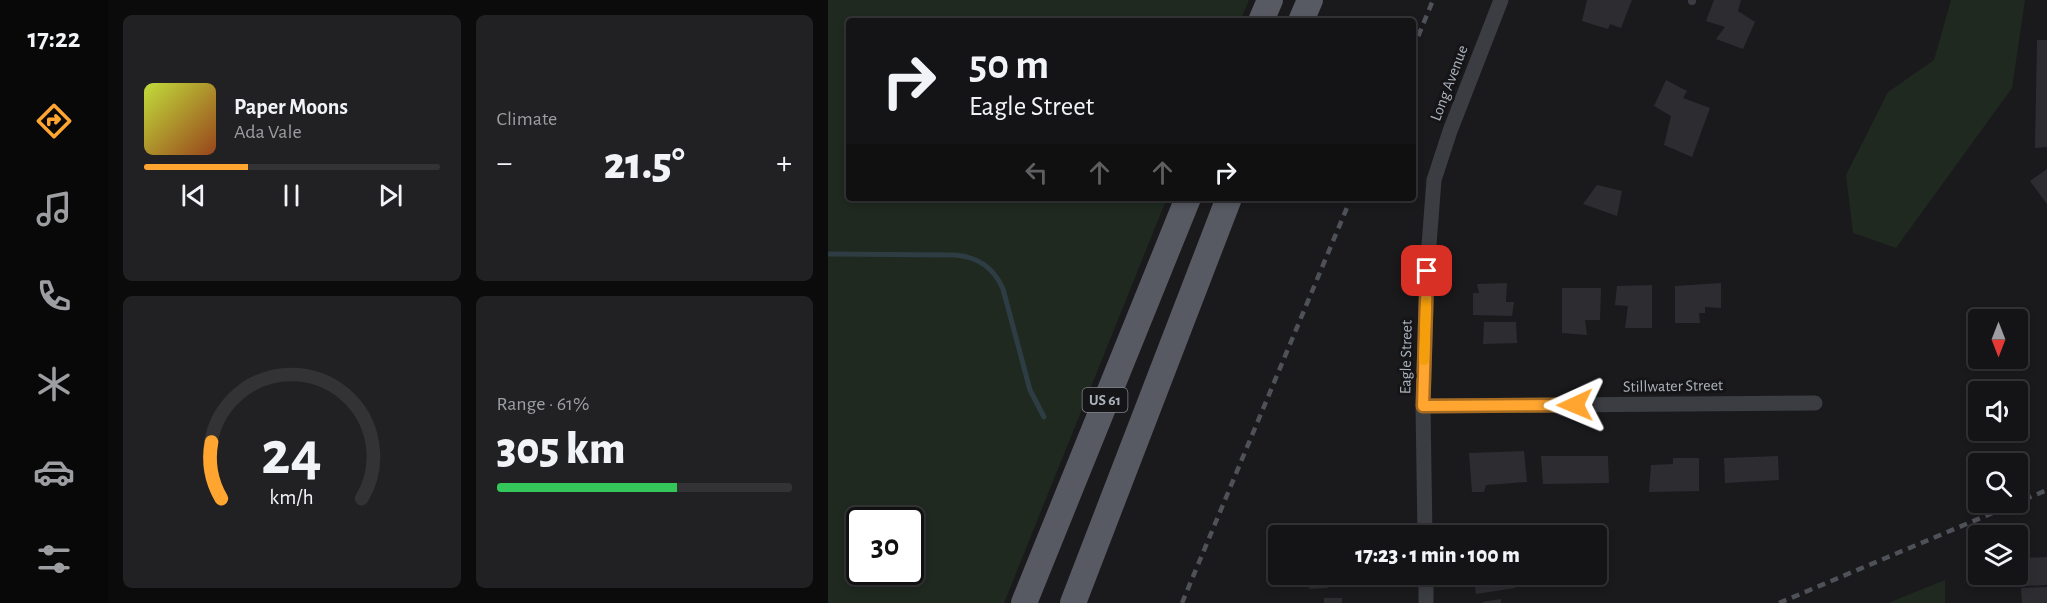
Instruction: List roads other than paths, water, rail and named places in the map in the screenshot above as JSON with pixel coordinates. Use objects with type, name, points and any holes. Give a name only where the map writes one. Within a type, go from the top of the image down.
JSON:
[{"type":"main road","points":[[1262,18],[1270,0]]},
{"type":"main road","points":[[1302,18],[1310,0]]},
{"type":"main road","name":"US 61","points":[[1024,603],[1187,201]]},
{"type":"main road","name":"US 61","points":[[1072,603],[1228,201]]},
{"type":"street","name":"Long Avenue","points":[[1434,180],[1450,131],[1501,0]]},
{"type":"street","name":"Eagle Street","points":[[1425,525],[1423,406],[1427,271],[1434,180]]},
{"type":"street","name":"Stillwater Street","points":[[1423,406],[1815,403]]},
{"type":"street","points":[[1426,585],[1426,603]]},
{"type":"waterway","points":[[828,254],[955,255],[971,258],[985,265],[995,275],[1003,289],[1030,390],[1044,417]]},
{"type":"railway","points":[[1416,42],[1433,0]]},
{"type":"railway","points":[[1182,603],[1350,201]]},
{"type":"railway","points":[[1779,603],[2047,490]]}]
